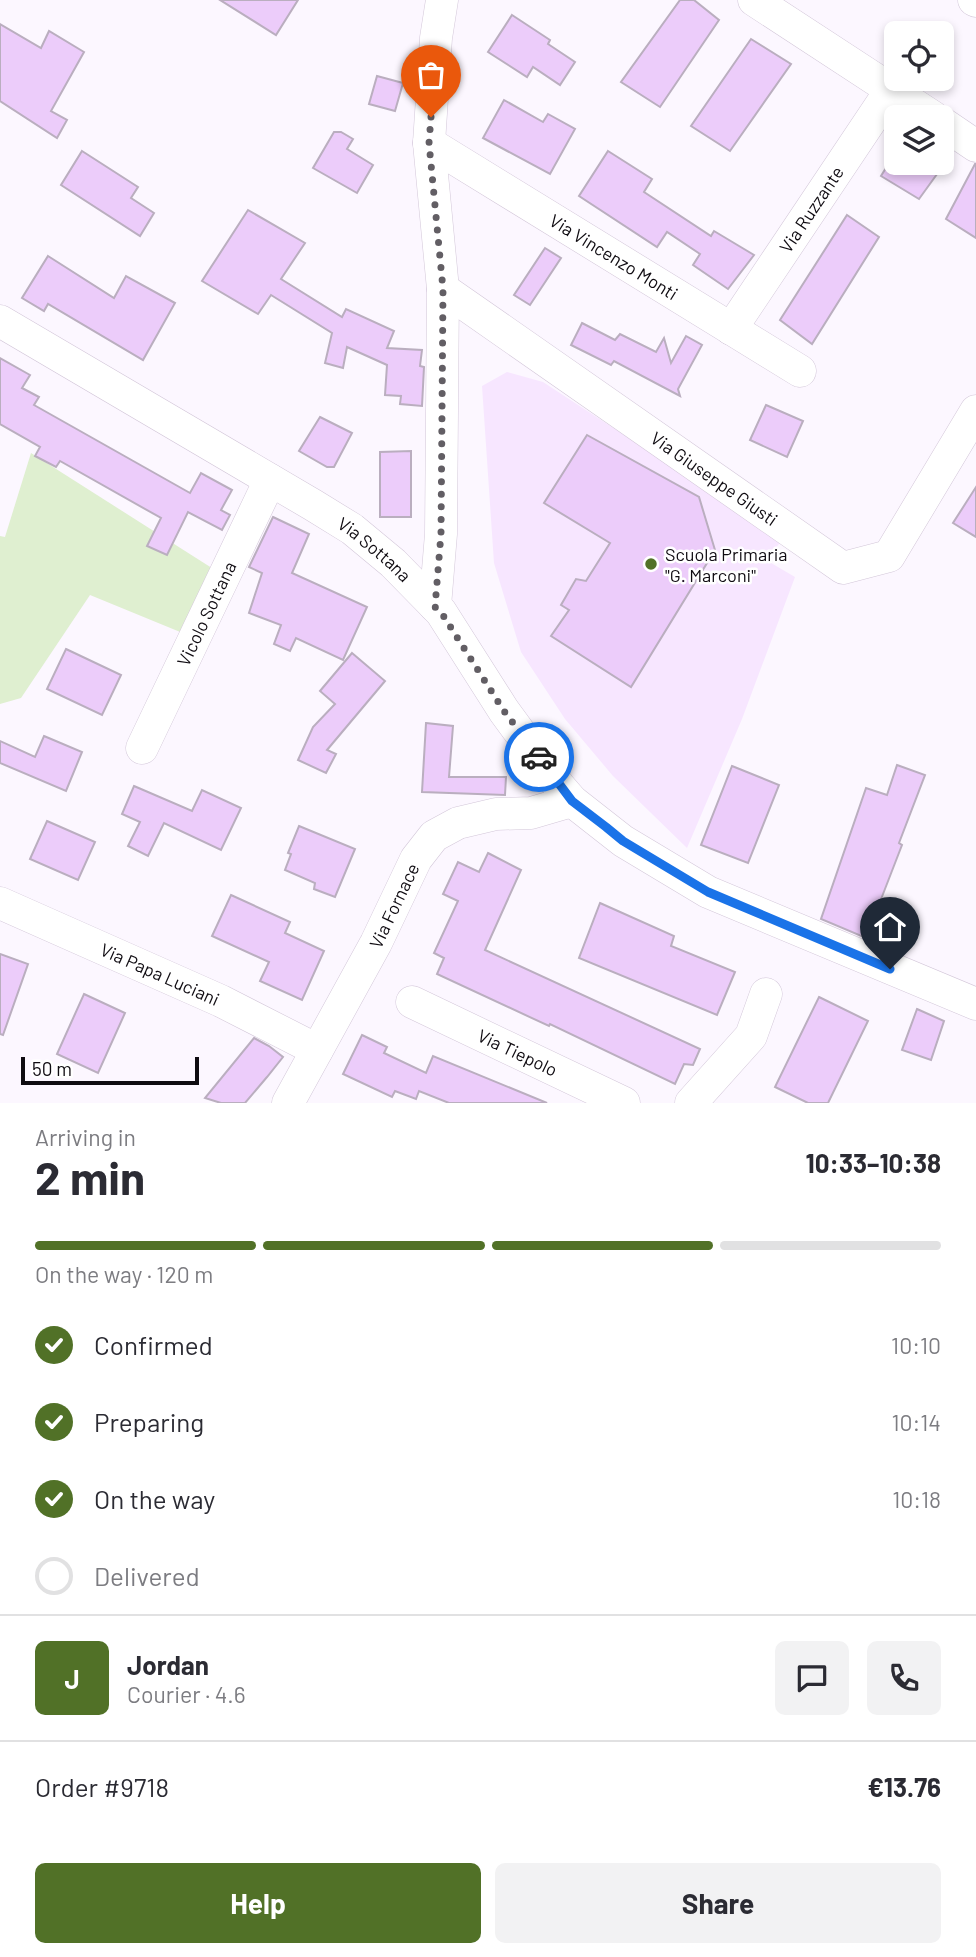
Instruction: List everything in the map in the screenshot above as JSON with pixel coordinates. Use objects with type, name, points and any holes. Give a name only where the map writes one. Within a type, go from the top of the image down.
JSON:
[{"type":"street","points":[[435,607],[441,534],[443,289],[429,143],[436,38],[442,0]]},
{"type":"street","points":[[754,0],[884,85]]},
{"type":"street","name":"Via Ruzzante","points":[[731,329],[890,91]]},
{"type":"street","points":[[893,91],[914,105]]},
{"type":"street","points":[[954,131],[976,145]]},
{"type":"street","name":"Via Vincenzo Monti","points":[[429,143],[800,371]]},
{"type":"street","name":"Via Giuseppe Giusti","points":[[443,289],[842,568],[889,556],[976,411]]},
{"type":"street","name":"Via Sottana","points":[[0,321],[352,529],[393,563],[441,612],[504,711],[572,801],[623,841],[708,892],[976,1004]]},
{"type":"street","name":"Vicolo Sottana","points":[[142,748],[270,480]]},
{"type":"street","name":"Via Fornace","points":[[288,1103],[376,943],[416,859],[434,836],[470,820],[495,814],[530,813],[572,801]]},
{"type":"street","name":"Via Papa Luciani","points":[[0,903],[208,995],[317,1050]]},
{"type":"street","points":[[691,1103],[751,1036],[766,994]]},
{"type":"street","name":"Via Tiepolo","points":[[412,1002],[624,1103]]},
{"type":"shaded area","points":[[507,372],[543,382],[783,539],[766,560],[795,577],[742,719],[687,848],[613,776],[565,719],[521,652],[494,563],[482,386]]},
{"type":"green space","points":[[31,453],[226,577],[185,634],[90,595],[21,698],[0,704],[0,536],[5,537]]},
{"type":"building","points":[[220,0],[298,0],[276,35]]},
{"type":"building","points":[[680,0],[694,0],[719,20],[660,107],[621,82]]},
{"type":"building","points":[[512,15],[550,40],[548,44],[575,62],[560,85],[533,67],[527,77],[488,52]]},
{"type":"building","points":[[0,24],[41,48],[49,31],[84,52],[51,111],[67,120],[57,138],[0,101]]},
{"type":"building","points":[[751,39],[791,64],[730,151],[691,126]]},
{"type":"building","points":[[377,76],[403,83],[395,111],[369,104]]},
{"type":"building","points":[[504,100],[543,122],[548,114],[575,129],[550,174],[483,138]]},
{"type":"building","points":[[334,132],[341,132],[353,139],[347,149],[373,165],[357,193],[313,168]]},
{"type":"building","points":[[82,151],[138,187],[131,198],[154,213],[140,236],[61,185]]},
{"type":"building","points":[[608,151],[652,179],[644,192],[711,236],[714,231],[754,255],[728,289],[693,265],[700,254],[667,232],[657,247],[579,196]]},
{"type":"building","points":[[976,164],[976,238],[946,219]]},
{"type":"building","points":[[884,171],[884,175],[936,175],[919,199],[881,176]]},
{"type":"building","points":[[248,210],[305,243],[281,279],[342,317],[346,309],[394,331],[387,348],[422,350],[422,406],[400,404],[401,396],[385,395],[387,365],[347,347],[343,368],[325,363],[332,333],[271,295],[258,314],[202,281]]},
{"type":"building","points":[[847,215],[879,237],[812,344],[780,320]]},
{"type":"building","points":[[545,248],[561,258],[530,305],[514,295]]},
{"type":"building","points":[[48,256],[114,298],[126,276],[175,303],[143,360],[48,304],[44,311],[22,298]]},
{"type":"building","points":[[582,323],[615,340],[620,334],[656,352],[664,338],[671,363],[686,336],[702,345],[678,389],[680,396],[614,361],[611,365],[571,345]]},
{"type":"building","points":[[0,358],[30,375],[22,388],[39,397],[34,405],[190,493],[201,473],[232,490],[221,510],[230,515],[222,530],[188,512],[167,555],[147,546],[161,518],[60,461],[56,467],[35,456],[40,447],[0,424]]},
{"type":"building","points":[[766,405],[803,421],[787,457],[750,440]]},
{"type":"building","points":[[320,417],[352,433],[334,467],[327,467],[299,451]]},
{"type":"building","name":"Scuola Primaria \"G. Marconi\"","points":[[587,435],[699,497],[715,550],[631,687],[551,636],[569,610],[561,605],[576,579],[586,581],[610,543],[544,503]]},
{"type":"building","points":[[411,451],[411,517],[380,517],[380,452]]},
{"type":"building","points":[[976,487],[976,537],[953,523]]},
{"type":"building","points":[[273,517],[309,534],[292,573],[367,607],[343,660],[296,638],[290,651],[274,644],[281,625],[249,613],[262,573],[249,567]]},
{"type":"building","points":[[66,649],[121,675],[102,715],[47,689]]},
{"type":"building","points":[[352,653],[385,681],[327,750],[336,754],[326,773],[298,760],[313,727],[335,704],[320,691]]},
{"type":"building","points":[[426,723],[453,726],[449,777],[506,777],[505,795],[422,792]]},
{"type":"building","points":[[44,736],[82,752],[66,791],[0,763],[0,741],[35,757]]},
{"type":"building","points":[[897,765],[925,775],[899,843],[902,845],[866,938],[821,919],[866,788],[887,795]]},
{"type":"building","points":[[732,766],[779,785],[748,863],[701,845]]},
{"type":"building","points":[[134,786],[192,811],[202,790],[241,808],[221,850],[164,823],[148,856],[128,846],[140,822],[122,814]]},
{"type":"building","points":[[47,821],[95,842],[78,880],[30,859]]},
{"type":"building","points":[[299,826],[355,849],[335,897],[314,889],[315,883],[285,870],[291,854],[288,853]]},
{"type":"building","points":[[488,853],[521,870],[485,950],[700,1049],[693,1065],[684,1064],[675,1084],[437,974],[444,958],[434,953],[458,901],[443,894],[458,862],[479,872]]},
{"type":"building","points":[[231,895],[290,922],[285,933],[324,951],[302,1000],[260,981],[269,962],[212,936]]},
{"type":"building","points":[[600,903],[674,936],[671,946],[735,972],[717,1015],[579,958]]},
{"type":"building","points":[[0,954],[28,964],[3,1035],[0,1034]]},
{"type":"building","points":[[84,994],[125,1013],[98,1073],[57,1054]]},
{"type":"building","points":[[819,997],[868,1021],[828,1103],[808,1103],[775,1087]]},
{"type":"building","points":[[917,1009],[944,1021],[931,1060],[902,1050]]},
{"type":"building","points":[[362,1035],[387,1047],[384,1053],[426,1073],[433,1056],[547,1103],[449,1103],[419,1091],[416,1099],[395,1091],[392,1097],[343,1074]]},
{"type":"building","points":[[254,1038],[283,1057],[267,1077],[245,1103],[221,1103],[205,1098]]},
{"type":"way so far","points":[[431,117],[429,143],[443,289],[441,534],[435,607],[441,612],[504,711],[539,757]]},
{"type":"place","name":"Scuola Primaria \"G. Marconi\"","points":[[651,564]]},
{"type":"route","points":[[539,757],[572,801],[623,841],[708,892],[890,969]]}]
